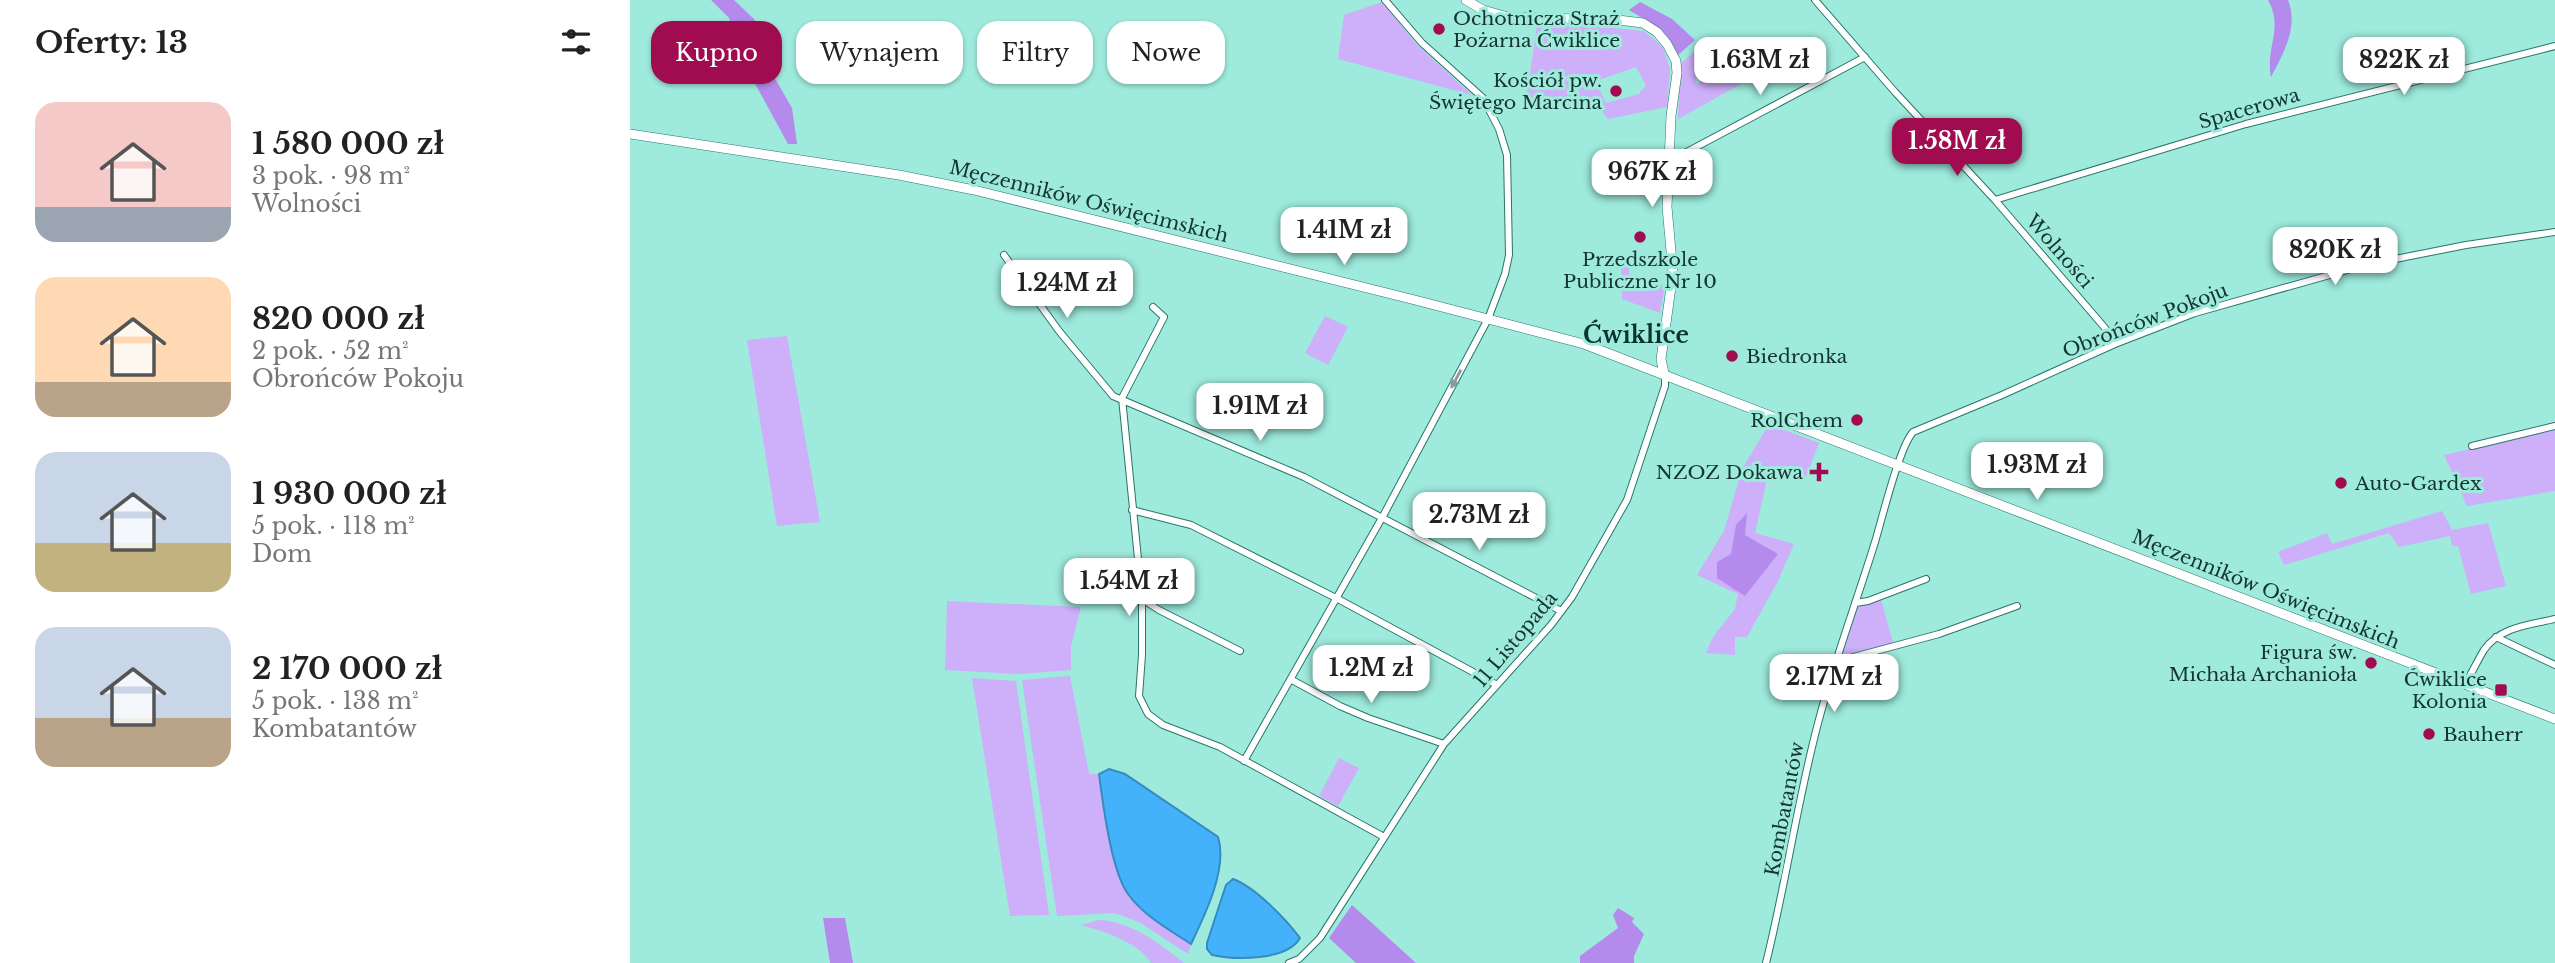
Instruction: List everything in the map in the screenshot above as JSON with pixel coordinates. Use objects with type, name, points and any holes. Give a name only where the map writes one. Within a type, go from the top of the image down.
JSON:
[{"type":"main road","points":[[1466,0],[1483,10],[1508,18],[1643,23],[1657,32],[1667,44],[1676,61],[1667,207],[1673,273],[1661,359],[1664,373]]},
{"type":"main road","name":"Męczenników Oświęcimskich","points":[[630,134],[942,183],[1584,344],[2555,719]]},
{"type":"street","points":[[1244,761],[1384,516],[1488,319],[1508,255],[1507,155],[1499,129],[1483,98],[1422,43],[1385,0]]},
{"type":"street","name":"Wolności","points":[[1815,0],[1995,200],[2105,328],[2115,344]]},
{"type":"street","name":"Spacerowa","points":[[1995,200],[2246,124],[2555,46]]},
{"type":"street","points":[[1668,162],[1865,57]]},
{"type":"street","name":"Obrońców Pokoju","points":[[1899,465],[1909,436],[1916,430],[2115,344],[2195,313],[2365,265],[2466,245],[2555,232]]},
{"type":"street","points":[[1004,255],[1113,396],[1304,477],[1384,516],[1562,611]]},
{"type":"street","points":[[1153,307],[1164,317],[1122,398],[1143,599],[1139,696],[1144,709],[1163,725],[1220,747],[1384,837]]},
{"type":"street","name":"11 Listopada","points":[[1289,963],[1298,959],[1320,938],[1444,744],[1562,611],[1627,500],[1665,386],[1664,373]]},
{"type":"street","points":[[2472,446],[2555,426]]},
{"type":"street","name":"Kombatantów","points":[[1766,963],[1783,895],[1797,810],[1812,747],[1835,662],[1899,465]]},
{"type":"street","points":[[1132,510],[1191,525],[1338,599],[1497,685]]},
{"type":"street","points":[[1855,603],[1868,601],[1926,579]]},
{"type":"street","points":[[1143,599],[1158,610],[1240,651]]},
{"type":"street","points":[[1835,662],[1939,634],[2017,606]]},
{"type":"street","points":[[2464,685],[2483,652],[2496,637],[2515,628],[2555,620]]},
{"type":"street","points":[[2496,637],[2555,664]]},
{"type":"street","points":[[1292,680],[1359,715],[1444,744]]},
{"type":"shaded area","points":[[711,0],[734,0],[755,20],[730,21]]},
{"type":"shaded area","points":[[2268,0],[2288,0],[2292,20],[2288,40],[2271,77],[2274,20]]},
{"type":"shaded area","points":[[1382,2],[1418,46],[1472,95],[1338,59],[1344,15]]},
{"type":"shaded area","points":[[1640,2],[1672,19],[1695,40],[1677,56],[1663,34],[1629,10]]},
{"type":"shaded area","points":[[1537,25],[1644,31],[1663,47],[1670,69],[1667,107],[1608,119],[1597,105],[1585,106],[1579,112],[1532,104],[1527,94]],"holes":[[[1636,67],[1646,85],[1639,94],[1606,103],[1597,85],[1599,80]]]},
{"type":"shaded area","points":[[1697,50],[1699,55],[1696,84],[1737,60],[1748,80],[1678,119],[1680,64]]},
{"type":"shaded area","points":[[755,84],[778,84],[792,108],[797,144],[788,144]]},
{"type":"shaded area","points":[[1621,257],[1628,257],[1630,282],[1653,282],[1665,286],[1660,313],[1622,299]]},
{"type":"shaded area","points":[[1325,316],[1348,327],[1328,365],[1305,353]]},
{"type":"shaded area","points":[[787,336],[820,522],[777,526],[747,340]]},
{"type":"shaded area","points":[[1769,424],[1819,443],[1804,482],[1768,475],[1755,533],[1794,544],[1778,581],[1747,637],[1735,637],[1735,655],[1706,653],[1713,637],[1735,609],[1738,594],[1697,575],[1724,531],[1742,469]]},
{"type":"shaded area","points":[[2555,430],[2555,491],[2467,506],[2444,455]]},
{"type":"shaded area","points":[[2442,511],[2452,530],[2488,523],[2506,586],[2471,594],[2458,546],[2452,546],[2450,536],[2399,547],[2389,533],[2284,565],[2278,552],[2327,533],[2332,544]]},
{"type":"shaded area","points":[[1747,513],[1745,535],[1778,554],[1745,596],[1717,578],[1717,562],[1731,554],[1736,525]]},
{"type":"shaded area","points":[[1881,599],[1893,643],[1840,657],[1857,606]]},
{"type":"shaded area","points":[[947,601],[1081,607],[1071,646],[1071,670],[1019,674],[945,670]]},
{"type":"shaded area","points":[[1070,676],[1089,774],[1099,774],[1101,789],[1142,910],[1191,944],[1188,954],[1139,922],[1115,913],[1057,916],[1022,680]]},
{"type":"shaded area","points":[[972,678],[1016,681],[1049,915],[1010,916]]},
{"type":"shaded area","points":[[1339,758],[1359,768],[1338,806],[1319,796]]},
{"type":"shaded area","points":[[1352,905],[1416,963],[1356,963],[1329,938]]},
{"type":"shaded area","points":[[1618,908],[1634,918],[1632,922],[1644,934],[1634,956],[1634,963],[1580,963],[1580,956],[1618,928],[1613,915]]},
{"type":"shaded area","points":[[823,918],[845,918],[853,963],[830,963]]},
{"type":"shaded area","points":[[1099,920],[1134,929],[1184,963],[1151,963],[1129,943],[1081,925]]},
{"type":"water","points":[[1109,769],[1125,774],[1218,837],[1218,877],[1191,944],[1141,909],[1122,883],[1109,836],[1099,774]]},
{"type":"water","points":[[1233,879],[1260,896],[1287,922],[1300,938],[1293,946],[1259,957],[1233,958],[1212,955],[1207,949],[1207,943],[1226,885]]},
{"type":"place","name":"Ochotnicza Straż Pożarna Ćwiklice","points":[[1439,29]]},
{"type":"place","name":"Kościół pw. Świętego Marcina","points":[[1616,91]]},
{"type":"place","name":"Przedszkole Publiczne Nr 10","points":[[1640,237]]},
{"type":"place","name":"Biedronka","points":[[1732,356]]},
{"type":"place","name":"RolChem","points":[[1857,420]]},
{"type":"place","name":"NZOZ Dokawa","points":[[1819,472]]},
{"type":"place","name":"Auto-Gardex","points":[[2341,483]]},
{"type":"place","name":"Figura św. Michała Archanioła","points":[[2371,663]]},
{"type":"place","name":"Ćwiklice Kolonia","points":[[2501,690]]},
{"type":"place","name":"Bauherr","points":[[2429,734]]},
{"type":"district","name":"Ćwiklice","points":[[1636,335]]}]
